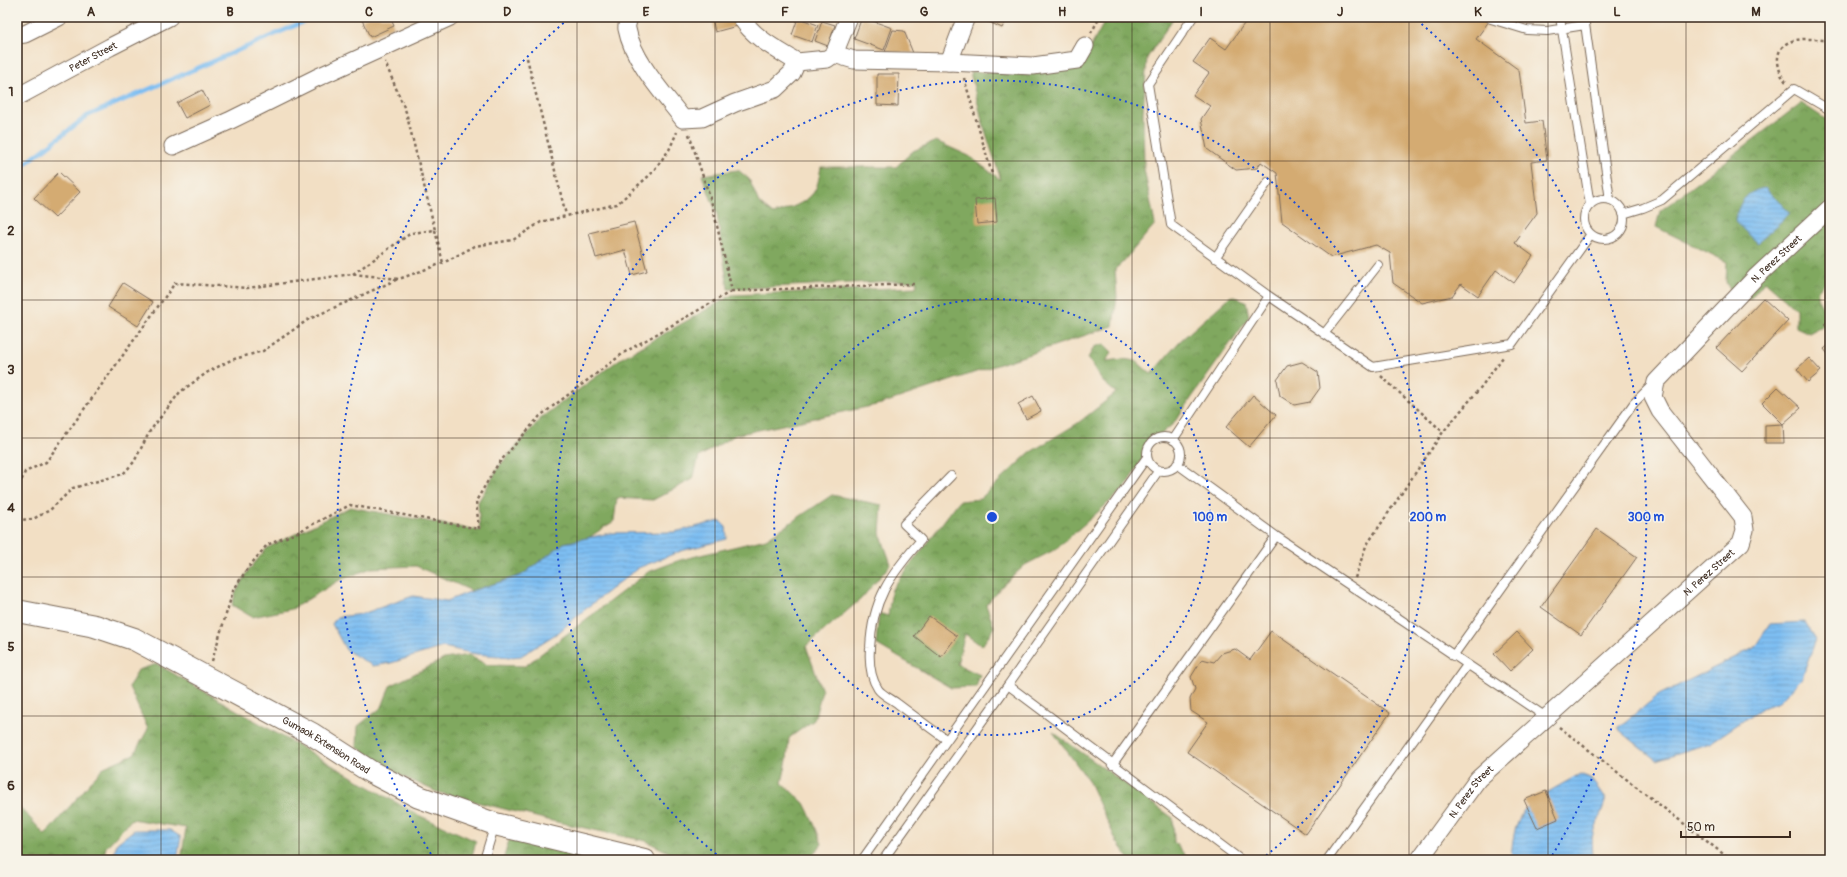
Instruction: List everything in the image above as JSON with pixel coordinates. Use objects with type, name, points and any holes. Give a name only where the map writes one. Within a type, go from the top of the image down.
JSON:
[{"type":"street","points":[[17,35],[25,34],[59,17]]},
{"type":"street","name":"Peter Street","points":[[17,97],[169,17]]},
{"type":"street","points":[[173,146],[450,17]]},
{"type":"street","points":[[629,17],[626,28],[635,50],[651,77],[684,119],[702,118],[735,103],[774,89],[792,73],[798,62]]},
{"type":"street","points":[[741,17],[746,27],[770,45],[798,62],[827,59],[834,54],[849,17]]},
{"type":"street","points":[[949,62],[966,17]]},
{"type":"street","points":[[834,54],[854,60],[1033,66],[1077,60],[1085,46]]},
{"type":"street","name":"N. Perez Street","points":[[1419,860],[1478,779],[1741,543],[1745,530],[1743,517],[1660,411],[1653,397],[1656,382],[1755,278],[1830,208]]},
{"type":"street","name":"Gumaok Extension Road","points":[[17,611],[95,626],[134,639],[312,734],[371,772],[419,797],[495,824],[644,860]]},
{"type":"lane","points":[[1193,17],[1148,84],[1170,225],[1269,296],[1373,367],[1512,344],[1591,234]]},
{"type":"lane","points":[[1560,17],[1590,205]]},
{"type":"lane","points":[[1491,19],[1526,30],[1562,29],[1585,21],[1610,200]]},
{"type":"lane","points":[[1623,214],[1662,200],[1794,89],[1830,110]]},
{"type":"lane","points":[[1215,258],[1268,182]]},
{"type":"lane","points":[[1599,200],[1610,200],[1616,203],[1623,214],[1622,226],[1614,236],[1603,239],[1591,234],[1584,223],[1586,210],[1590,205],[1599,200]]},
{"type":"lane","points":[[1324,334],[1378,265]]},
{"type":"lane","points":[[1173,440],[1269,296]]},
{"type":"lane","points":[[1453,656],[1634,403],[1656,382]]},
{"type":"lane","points":[[862,860],[1147,456],[1149,445],[1160,437],[1173,440],[1178,445],[1180,451],[1180,458],[1177,464],[1166,471],[1159,470],[1149,462],[1147,456]]},
{"type":"lane","points":[[1177,464],[1276,536],[1546,717]]},
{"type":"lane","points":[[883,860],[1159,470]]},
{"type":"lane","points":[[947,740],[879,690],[872,676],[869,662],[873,618],[884,588],[921,540],[904,524],[951,476]]},
{"type":"lane","points":[[1112,765],[1276,536]]},
{"type":"lane","points":[[1327,860],[1467,665]]},
{"type":"lane","points":[[1008,685],[1112,765],[1241,860]]},
{"type":"lane","points":[[484,860],[495,824]]},
{"type":"path","points":[[1794,89],[1781,76],[1778,58],[1779,50],[1790,41],[1808,39],[1830,41]]},
{"type":"path","points":[[380,49],[406,112],[443,263]]},
{"type":"path","points":[[527,58],[566,215]]},
{"type":"path","points":[[949,62],[960,65],[962,70],[992,174]]},
{"type":"path","points":[[17,520],[33,519],[50,510],[73,488],[123,474],[134,462],[150,431],[180,392],[208,372],[231,360],[263,351],[309,318],[399,279],[443,263],[474,246],[513,240],[541,222],[617,204],[651,174],[669,150],[684,119]]},
{"type":"path","points":[[684,119],[712,204],[732,291]]},
{"type":"path","points":[[352,274],[411,232],[436,230]]},
{"type":"path","points":[[17,491],[25,472],[46,462],[175,283],[247,288],[352,274],[399,279]]},
{"type":"path","points":[[206,677],[233,591],[247,569],[266,545],[296,533],[350,505],[479,529],[476,501],[498,464],[540,416],[625,352],[732,291],[914,284]]},
{"type":"path","points":[[1352,588],[1366,546],[1443,432],[1481,388],[1512,344]]},
{"type":"path","points":[[1373,367],[1386,383],[1443,432]]},
{"type":"path","points":[[1546,717],[1731,860]]},
{"type":"green space","points":[[1107,17],[1174,17],[1147,58],[1143,112],[1144,169],[1155,224],[1122,263],[1115,269],[1117,298],[1113,326],[881,404],[735,435],[699,457],[693,479],[653,500],[617,498],[614,521],[588,538],[564,543],[522,575],[472,591],[416,566],[371,568],[338,581],[292,609],[252,617],[232,605],[236,592],[248,571],[267,548],[350,507],[480,531],[478,502],[500,465],[542,417],[620,359],[732,295],[916,287],[917,281],[894,281],[728,289],[717,214],[702,175],[738,170],[749,179],[759,203],[773,214],[797,205],[809,198],[817,186],[821,167],[896,167],[913,151],[936,141],[969,156],[1001,180],[983,124],[970,72],[1033,72],[1081,65]]},
{"type":"green space","points":[[1801,103],[1830,122],[1830,278],[1818,290],[1817,298],[1825,312],[1824,325],[1809,333],[1796,327],[1796,309],[1765,281],[1750,299],[1732,294],[1726,282],[1727,262],[1656,227],[1660,211]]},
{"type":"green space","points":[[1231,296],[1246,301],[1249,317],[1173,424],[1154,440],[1124,489],[1056,549],[1025,565],[1001,587],[986,605],[994,627],[982,646],[965,634],[957,664],[980,675],[976,687],[951,688],[876,644],[879,613],[888,616],[892,589],[959,501],[980,499],[1029,453],[1078,423],[1116,393],[1102,381],[1088,358],[1094,347],[1104,344],[1112,352],[1106,361],[1123,359],[1136,361],[1151,374],[1180,341]]},
{"type":"green space","points":[[832,495],[882,505],[880,533],[891,564],[861,599],[806,646],[822,691],[814,720],[789,738],[787,760],[782,783],[804,803],[822,844],[809,860],[684,860],[646,841],[552,821],[437,792],[402,776],[357,747],[358,726],[382,707],[390,686],[444,659],[469,655],[487,665],[525,666],[648,572],[680,560],[766,539]]},
{"type":"green space","points":[[157,664],[418,815],[476,841],[471,860],[181,860],[186,828],[132,819],[106,847],[103,860],[17,860],[17,808],[21,808],[45,835],[104,767],[134,754],[148,729],[129,687],[138,670]]},
{"type":"green space","points":[[1053,732],[1173,818],[1174,842],[1189,860],[1130,860],[1117,842],[1088,780]]},
{"type":"green space","points":[[509,840],[599,857],[608,860],[503,860]]},
{"type":"water","points":[[1765,188],[1790,213],[1758,243],[1735,222],[1738,209],[1744,199],[1753,192]]},
{"type":"water","points":[[720,521],[726,527],[727,539],[681,551],[638,568],[583,611],[559,632],[521,656],[510,657],[476,654],[443,647],[391,663],[373,666],[346,650],[332,624],[337,617],[362,614],[413,596],[447,601],[472,591],[522,575],[564,543],[610,533],[674,532]]},
{"type":"water","points":[[1805,622],[1816,639],[1802,678],[1779,702],[1762,708],[1710,743],[1656,760],[1617,728],[1659,695],[1754,648],[1770,624]]},
{"type":"water","points":[[1580,774],[1590,778],[1606,799],[1592,838],[1593,859],[1511,860],[1516,827],[1518,820],[1525,809],[1543,795]]},
{"type":"water","points":[[134,830],[170,830],[181,837],[177,860],[112,860],[117,843]]},
{"type":"building","points":[[367,17],[390,17],[394,26],[370,37],[362,20]]},
{"type":"building","points":[[712,17],[734,17],[737,26],[715,32]]},
{"type":"building","points":[[862,17],[892,28],[884,50],[854,39]]},
{"type":"building","points":[[979,17],[1008,17],[1002,28]]},
{"type":"building","points":[[1249,17],[1492,17],[1476,39],[1519,70],[1526,123],[1542,121],[1547,160],[1531,162],[1537,213],[1515,243],[1533,256],[1514,283],[1496,270],[1478,296],[1461,284],[1452,296],[1422,303],[1393,283],[1390,253],[1376,245],[1331,257],[1282,222],[1277,173],[1261,162],[1257,168],[1236,170],[1207,149],[1201,119],[1210,106],[1193,95],[1209,73],[1193,62],[1210,38],[1226,49]]},
{"type":"building","points":[[798,18],[818,25],[812,42],[792,35]]},
{"type":"building","points":[[822,21],[835,25],[828,46],[815,41]]},
{"type":"building","points":[[893,30],[904,31],[913,53],[885,52]]},
{"type":"building","points":[[877,74],[899,74],[898,106],[877,105]]},
{"type":"building","points":[[202,90],[210,105],[185,118],[177,103]]},
{"type":"building","points":[[59,172],[80,192],[55,218],[34,198]]},
{"type":"building","points":[[995,198],[997,222],[977,224],[975,200]]},
{"type":"building","points":[[634,222],[647,271],[632,275],[625,250],[596,258],[589,233]]},
{"type":"building","points":[[123,283],[153,302],[138,326],[108,307]]},
{"type":"building","points":[[1763,298],[1788,321],[1742,371],[1716,348]]},
{"type":"building","points":[[1830,319],[1830,331],[1824,324]]},
{"type":"building","points":[[1830,344],[1830,357],[1824,349]]},
{"type":"building","points":[[1809,358],[1821,371],[1808,382],[1797,369]]},
{"type":"building","points":[[1302,362],[1318,372],[1320,388],[1310,402],[1294,405],[1280,396],[1277,380],[1287,366]]},
{"type":"building","points":[[1778,387],[1801,408],[1783,424],[1762,403]]},
{"type":"building","points":[[1253,395],[1276,415],[1249,447],[1226,427]]},
{"type":"building","points":[[1033,396],[1041,411],[1026,419],[1018,404]]},
{"type":"building","points":[[1783,424],[1784,443],[1765,443],[1765,425]]},
{"type":"building","points":[[1597,529],[1637,557],[1581,635],[1541,607]]},
{"type":"building","points":[[929,616],[957,636],[941,657],[914,636]]},
{"type":"building","points":[[1271,631],[1390,713],[1306,834],[1187,752],[1208,722],[1191,711],[1190,699],[1195,689],[1191,677],[1202,659],[1214,662],[1222,653],[1235,649],[1250,660]]},
{"type":"building","points":[[1517,632],[1533,649],[1510,671],[1494,654]]},
{"type":"building","points":[[1546,791],[1558,819],[1537,828],[1524,800]]},
{"type":"waterway","points":[[17,176],[25,164],[87,116],[315,17]]}]
